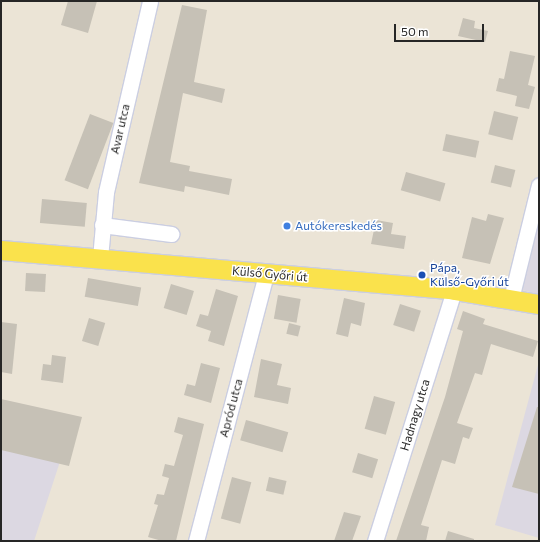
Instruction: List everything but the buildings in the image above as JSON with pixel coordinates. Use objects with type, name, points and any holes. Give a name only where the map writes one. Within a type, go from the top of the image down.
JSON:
[{"type":"main road","name":"Külső Győri út","points":[[1,250],[454,290],[539,304]]},
{"type":"street","name":"Avar utca","points":[[100,258],[106,192],[150,1]]},
{"type":"street","points":[[511,299],[539,185]]},
{"type":"street","points":[[102,225],[171,234]]},
{"type":"street","name":"Apród utca","points":[[196,541],[266,274]]},
{"type":"street","name":"Hadnagy utca","points":[[375,541],[454,290]]},
{"type":"shaded area","points":[[539,209],[539,294],[518,289]]},
{"type":"shaded area","points":[[539,361],[539,538],[495,525]]},
{"type":"shaded area","points":[[1,411],[71,428],[34,541],[1,541]]},
{"type":"place","name":"Autókereskedés","points":[[287,226]]},
{"type":"place","name":"Pápa, Külső-Győri út","points":[[422,275]]}]
